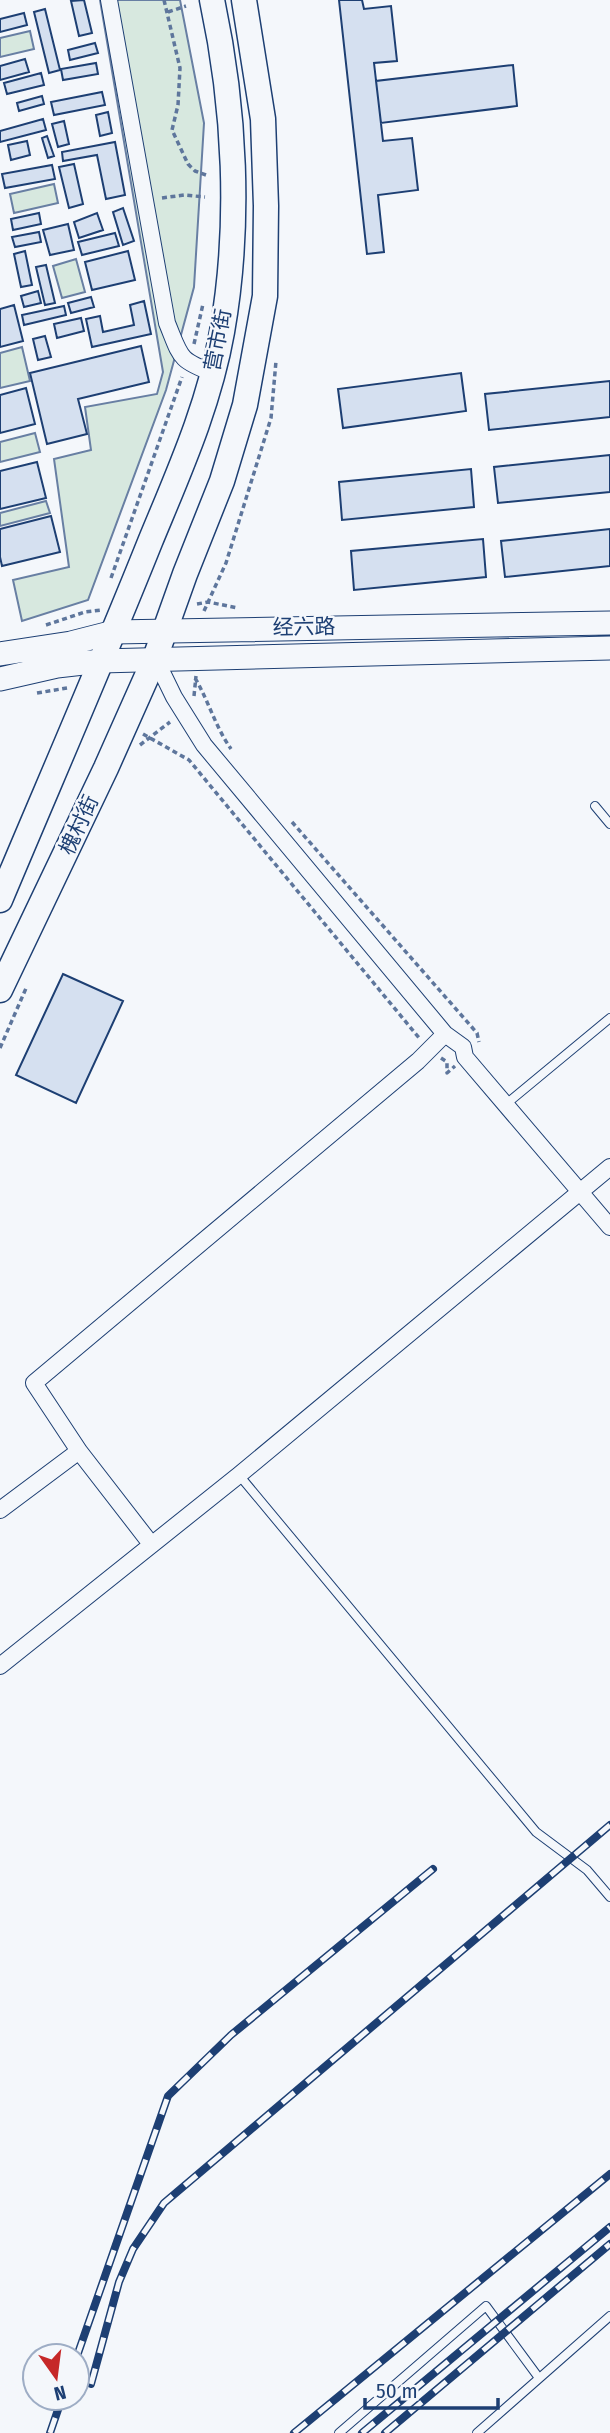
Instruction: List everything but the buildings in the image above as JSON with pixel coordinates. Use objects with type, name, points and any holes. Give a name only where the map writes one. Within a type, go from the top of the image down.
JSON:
[{"type":"main road","name":"营市街","points":[[92,662],[205,407],[222,332],[231,251],[233,164],[222,44],[212,0]]},
{"type":"main road","name":"营市街","points":[[155,658],[222,481],[245,405],[265,296],[267,205],[263,119],[244,0]]},
{"type":"main road","name":"经六路","points":[[0,654],[71,643],[103,634],[166,630],[610,623]]},
{"type":"main road","name":"经六路","points":[[0,679],[57,666],[155,658],[610,648]]},
{"type":"main road","name":"槐村街","points":[[0,990],[155,658]]},
{"type":"main road","name":"槐村街","points":[[0,900],[73,705],[92,662]]},
{"type":"street","points":[[109,0],[167,323],[180,356],[187,363],[213,373]]},
{"type":"street","points":[[155,658],[174,697],[204,745],[445,1034],[463,1047],[464,1058],[610,1227]]},
{"type":"street","points":[[150,1544],[79,1451],[34,1383],[445,1034]]},
{"type":"street","points":[[0,1666],[239,1475],[610,1167]]},
{"type":"street","points":[[0,1510],[79,1451]]},
{"type":"lane","points":[[595,806],[610,824]]},
{"type":"lane","points":[[505,1105],[610,1018]]},
{"type":"lane","points":[[239,1475],[536,1832],[587,1870],[610,1897]]},
{"type":"lane","points":[[339,2433],[485,2306],[539,2378]]},
{"type":"lane","points":[[477,2433],[610,2316]]},
{"type":"path","points":[[164,0],[180,68],[178,104],[172,131],[188,164],[206,175]]},
{"type":"path","points":[[167,12],[186,6]]},
{"type":"path","points":[[145,201],[184,195],[205,197]]},
{"type":"path","points":[[107,589],[199,329],[203,303]]},
{"type":"path","points":[[103,634],[104,600]]},
{"type":"path","points":[[67,688],[92,662]]},
{"type":"path","points":[[195,678],[206,696],[218,730],[234,753]]},
{"type":"path","points":[[67,688],[73,705]]},
{"type":"path","points":[[67,688],[73,705]]},
{"type":"path","points":[[124,727],[150,737],[189,760],[429,1049],[447,1062]]},
{"type":"path","points":[[287,816],[477,1033]]},
{"type":"shaded area","points":[[100,0],[180,0],[204,123],[194,287],[166,390],[88,600],[22,621],[13,580],[69,567],[54,459],[91,450],[85,407],[157,394],[163,372]]},
{"type":"shaded area","points":[[30,31],[34,49],[0,57],[0,38]]},
{"type":"shaded area","points":[[54,184],[58,203],[14,213],[10,194]]},
{"type":"shaded area","points":[[76,259],[85,292],[62,298],[53,266]]},
{"type":"shaded area","points":[[22,347],[30,381],[0,388],[0,353]]},
{"type":"shaded area","points":[[35,433],[40,452],[0,462],[0,442]]},
{"type":"shaded area","points":[[46,501],[50,513],[0,526],[0,513]]},
{"type":"railway","points":[[91,2384],[119,2282],[133,2249],[164,2203],[610,1825]]},
{"type":"railway","points":[[82,2342],[168,2096],[231,2035],[433,1869]]},
{"type":"railway","points":[[294,2433],[610,2174]]},
{"type":"railway","points":[[362,2433],[610,2227]]},
{"type":"railway","points":[[385,2433],[610,2244]]},
{"type":"railway","points":[[50,2433],[57,2412]]}]
